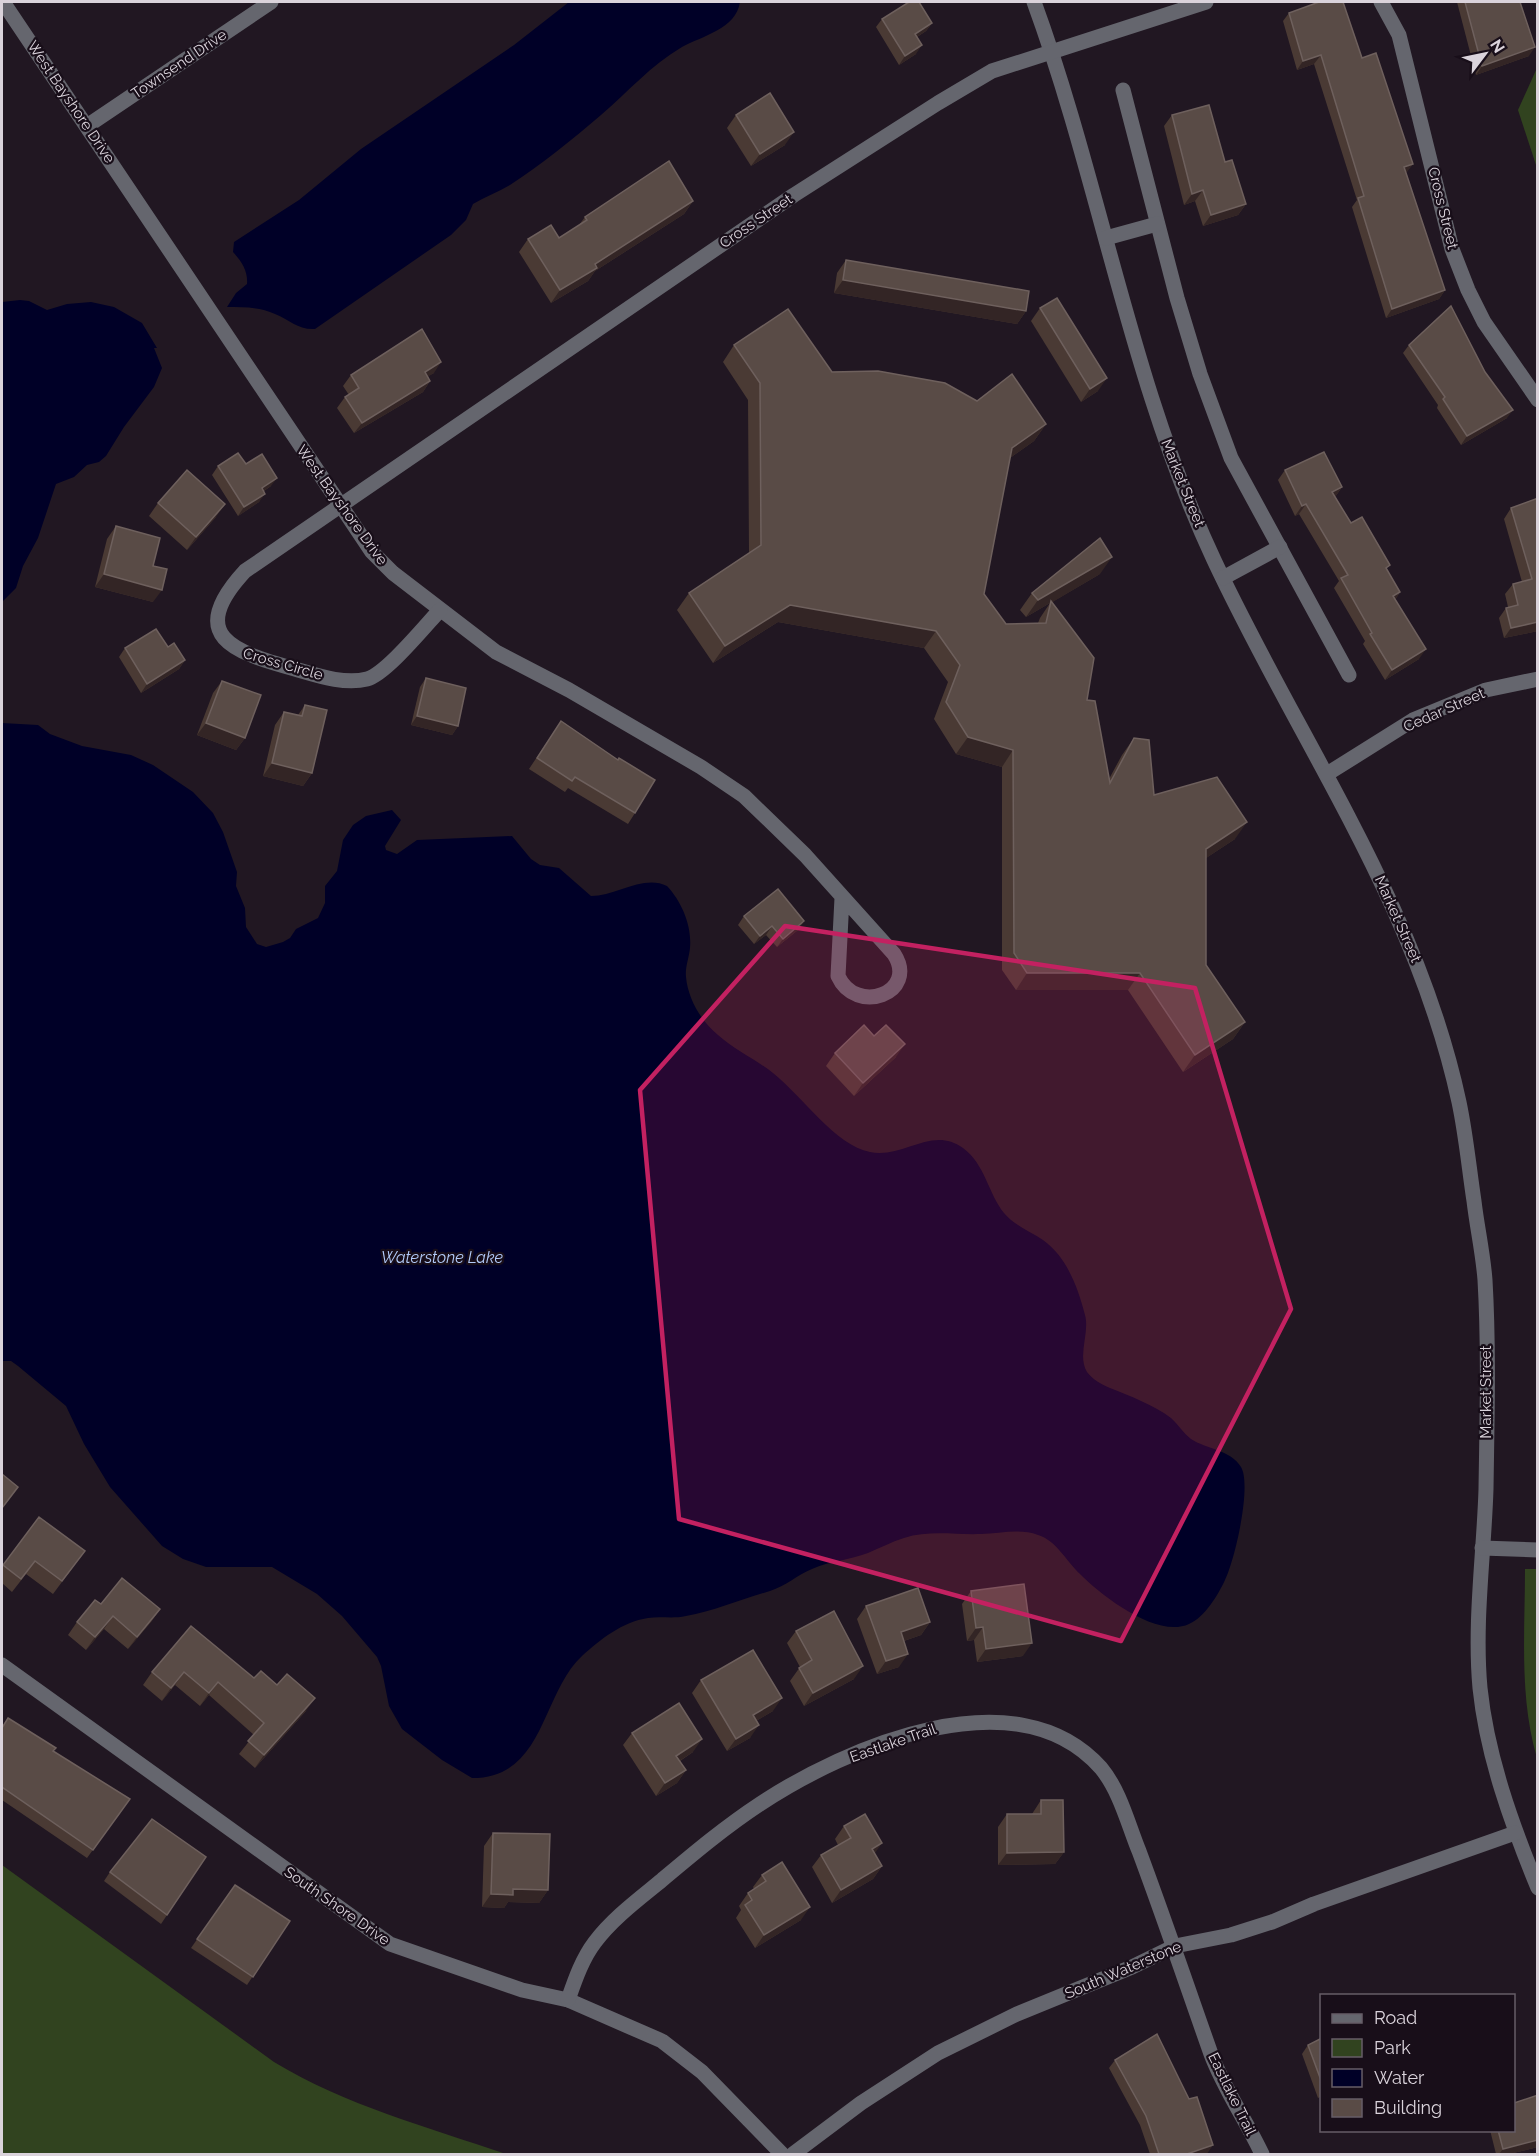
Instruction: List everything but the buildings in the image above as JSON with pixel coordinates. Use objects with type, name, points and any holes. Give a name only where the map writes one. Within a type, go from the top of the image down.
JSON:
[{"type":"street","name":"West Bayshore Drive","points":[[3,2],[372,552],[393,573],[496,652],[569,690],[701,766],[744,796],[805,855],[900,963],[899,979],[895,986],[878,997],[866,998],[853,992],[842,985],[838,976],[842,898]]},
{"type":"street","name":"Townsend Drive","points":[[87,126],[271,2]]},
{"type":"street","name":"Market Street","points":[[1034,2],[1074,117],[1131,335],[1169,454],[1223,578],[1373,863],[1413,948],[1441,1031],[1460,1106],[1485,1276],[1486,1490],[1482,1548],[1480,1687],[1490,1741],[1515,1833],[1538,1888]]},
{"type":"street","name":"Cross Street","points":[[339,506],[794,195],[992,71],[1053,54],[1206,2]]},
{"type":"street","name":"Cross Street","points":[[1381,2],[1399,35],[1452,249],[1468,290],[1484,322],[1538,400]]},
{"type":"street","points":[[1123,90],[1157,224],[1200,374],[1231,458],[1349,675]]},
{"type":"street","points":[[1106,238],[1157,224]]},
{"type":"street","name":"Cross Circle","points":[[339,506],[245,571],[226,592],[216,616],[221,634],[239,652],[317,675],[351,681],[369,679],[397,656],[440,610]]},
{"type":"street","points":[[1223,578],[1280,547]]},
{"type":"street","name":"Cedar Street","points":[[1327,774],[1413,720],[1486,690],[1538,679]]},
{"type":"street","points":[[1482,1548],[1538,1550]]},
{"type":"street","name":"South Shore Drive","points":[[2,1665],[390,1944],[522,1990],[568,2000],[662,2041],[682,2055],[739,2108],[782,2154]]},
{"type":"street","name":"Eastlake Trail","points":[[568,2000],[583,1961],[593,1943],[612,1922],[694,1853],[760,1804],[839,1762],[908,1736],[951,1724],[1006,1724],[1046,1731],[1069,1740],[1100,1768],[1117,1793],[1175,1946],[1212,2056],[1262,2154]]},
{"type":"street","name":"South Waterstone","points":[[793,2154],[861,2103],[938,2053],[1017,2014],[1132,1967],[1175,1946],[1231,1935],[1272,1922],[1325,1900],[1515,1833]]},
{"type":"highlighted area","points":[[785,926],[1195,988],[1291,1309],[1121,1641],[679,1519],[640,1090]]},
{"type":"green space","points":[[1537,68],[1537,168],[1518,110]]},
{"type":"green space","points":[[1525,1569],[1537,1569],[1537,1758],[1531,1735],[1525,1688]]},
{"type":"green space","points":[[2,1865],[274,2062],[329,2091],[358,2103],[506,2154],[2,2154]]},
{"type":"water","points":[[569,2],[740,2],[732,19],[725,25],[682,47],[660,62],[568,143],[510,185],[473,204],[466,220],[451,235],[315,329],[299,326],[263,310],[227,307],[236,293],[247,284],[244,267],[233,252],[234,242],[299,200],[361,149],[514,45]]},
{"type":"water","points":[[29,301],[47,310],[67,304],[91,302],[114,307],[142,323],[157,348],[154,348],[162,368],[154,387],[106,456],[99,462],[87,465],[74,477],[56,484],[38,538],[23,566],[16,588],[2,602],[2,302]]},
{"type":"water","name":"Waterstone Lake","points":[[2,723],[38,725],[50,734],[82,746],[131,755],[153,765],[193,792],[213,813],[223,832],[237,872],[236,886],[245,908],[246,927],[257,944],[266,947],[283,942],[290,938],[296,929],[318,918],[325,903],[325,886],[337,871],[343,840],[353,825],[366,816],[392,810],[401,820],[385,846],[386,850],[397,854],[417,840],[512,836],[531,859],[540,865],[559,868],[591,896],[649,882],[667,886],[677,899],[688,923],[690,948],[686,973],[689,993],[696,1009],[712,1029],[784,1082],[832,1130],[857,1148],[882,1153],[940,1140],[963,1148],[976,1162],[1004,1213],[1043,1240],[1065,1264],[1079,1294],[1085,1315],[1083,1358],[1089,1375],[1103,1385],[1164,1413],[1174,1420],[1191,1439],[1225,1453],[1237,1461],[1244,1476],[1245,1489],[1241,1523],[1229,1570],[1210,1605],[1195,1621],[1189,1624],[1176,1627],[1162,1626],[1131,1613],[1102,1593],[1080,1574],[1051,1542],[1038,1535],[1017,1532],[932,1533],[913,1536],[868,1553],[819,1566],[776,1589],[718,1608],[681,1617],[648,1618],[629,1623],[589,1650],[568,1672],[539,1731],[528,1749],[514,1764],[496,1774],[472,1778],[442,1760],[402,1729],[389,1706],[377,1657],[342,1616],[317,1594],[272,1567],[206,1567],[183,1559],[162,1546],[110,1487],[84,1444],[66,1406],[11,1361],[2,1361]]}]
